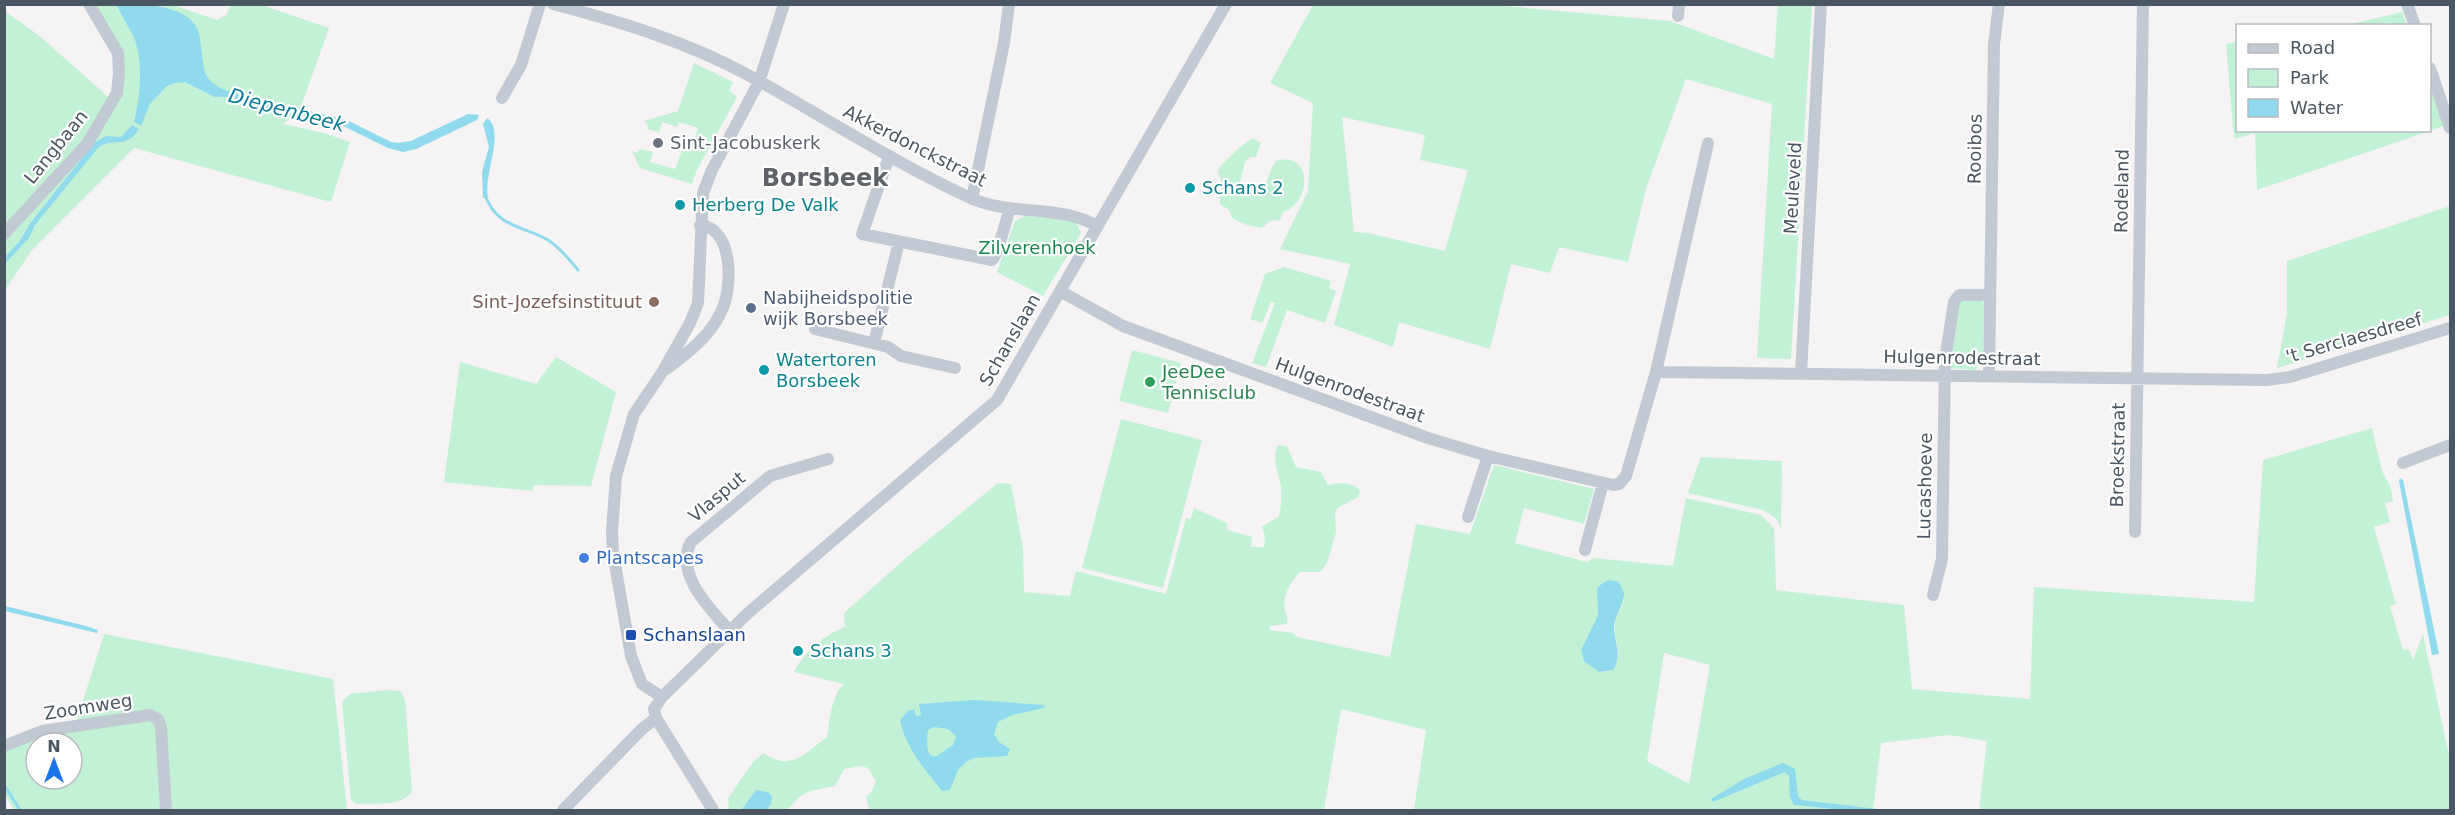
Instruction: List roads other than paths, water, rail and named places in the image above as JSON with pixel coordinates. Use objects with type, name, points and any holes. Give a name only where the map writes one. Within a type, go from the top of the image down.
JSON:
[{"type":"street","name":"Langbaan","points":[[4,234],[87,144],[115,98],[119,73],[118,53],[89,4]]},
{"type":"street","points":[[502,98],[521,65],[540,4]]},
{"type":"street","name":"Akkerdonckstraat","points":[[554,4],[574,7],[685,45],[759,82],[889,157],[972,199],[1010,208],[1071,215],[1096,226]]},
{"type":"street","points":[[712,810],[656,718],[654,709],[662,697],[643,686],[635,671],[615,569],[612,532],[616,476],[628,429],[641,402],[663,371],[690,323],[698,303],[703,193],[712,170],[759,82],[784,4]]},
{"type":"street","points":[[972,199],[1004,43],[1009,4]]},
{"type":"street","name":"Schanslaan","points":[[662,697],[729,630],[994,404],[1004,391],[1096,226],[1127,178],[1226,4]]},
{"type":"street","name":"Meuleveld","points":[[1801,374],[1821,4]]},
{"type":"street","name":"Rooibos","points":[[1989,376],[1994,44],[1999,4]]},
{"type":"street","name":"Rodeland","points":[[2137,378],[2143,4]]},
{"type":"street","points":[[2408,4],[2414,24]]},
{"type":"street","points":[[2431,71],[2451,128]]},
{"type":"street","points":[[1585,550],[1603,483],[1619,484],[1626,476],[1656,372],[1708,143]]},
{"type":"street","points":[[889,157],[862,234],[992,260],[997,252],[1010,208]]},
{"type":"street","points":[[663,371],[708,332],[722,311],[728,274],[725,248],[715,229],[700,225]]},
{"type":"street","points":[[873,343],[899,242]]},
{"type":"street","name":"Hulgenrodestraat","points":[[1060,291],[1123,326],[1428,438],[1488,456],[1603,483]]},
{"type":"street","points":[[1944,376],[1947,344],[1956,298],[1963,295],[1990,295]]},
{"type":"street","name":"'t Serclaesdreef","points":[[2267,380],[2290,377],[2451,328]]},
{"type":"street","points":[[815,329],[888,347],[901,356],[955,368]]},
{"type":"street","name":"Hulgenrodestraat","points":[[1656,372],[2267,380]]},
{"type":"street","name":"Lucashoeve","points":[[1933,595],[1942,559],[1944,376]]},
{"type":"street","name":"Broekstraat","points":[[2135,532],[2137,378]]},
{"type":"street","points":[[2403,463],[2451,445]]},
{"type":"street","points":[[1468,517],[1488,456]]},
{"type":"street","name":"Vlasput","points":[[729,630],[693,587],[687,550],[691,542],[770,476],[828,459]]},
{"type":"street","name":"Zoomweg","points":[[4,746],[42,730],[150,716],[158,719],[161,727],[166,810]]},
{"type":"street","points":[[563,810],[642,729],[656,718]]},
{"type":"water","points":[[117,5],[164,8],[186,16],[194,24],[199,34],[206,75],[220,88],[252,98],[250,105],[227,97],[215,97],[185,82],[174,83],[166,87],[150,104],[141,126],[134,122],[139,91],[139,58],[134,38]]},
{"type":"water","points":[[256,99],[345,119],[391,142],[398,143],[411,141],[468,114],[479,115],[477,120],[416,149],[403,152],[388,148],[345,127],[308,116],[292,116],[254,105]]},
{"type":"water","points":[[487,118],[492,124],[494,143],[488,177],[488,197],[483,198],[482,172],[489,147],[483,124]]},
{"type":"water","points":[[132,125],[139,129],[129,140],[108,143],[98,148],[35,225],[29,238],[5,264],[5,257],[95,142],[106,136],[121,137]]},
{"type":"water","points":[[2400,478],[2403,480],[2439,654],[2432,655]]},
{"type":"water","points":[[1610,580],[1619,582],[1624,593],[1614,626],[1617,659],[1613,670],[1599,672],[1584,661],[1581,650],[1598,615],[1597,588]]},
{"type":"water","points":[[5,606],[98,630],[97,633],[5,611]]},
{"type":"water","points":[[975,700],[1045,705],[1044,708],[1012,715],[998,722],[994,734],[999,742],[1010,749],[1007,756],[974,758],[966,762],[958,770],[950,790],[942,791],[906,740],[900,720],[908,711],[914,709],[916,716],[921,715],[919,704]],"holes":[[[934,727],[948,729],[956,736],[953,745],[935,757],[930,755],[927,746],[928,730]]]},
{"type":"water","points":[[1783,763],[1795,769],[1798,796],[1802,800],[1886,810],[1843,810],[1794,805],[1790,797],[1789,776],[1785,772],[1713,802],[1711,799],[1744,779]]},
{"type":"water","points":[[756,790],[768,792],[772,797],[767,810],[741,810]]},
{"type":"waterway","name":"Diepenbeek","points":[[485,195],[490,206],[503,220],[548,240],[578,270]]},
{"type":"waterway","points":[[4,785],[20,810]]},
{"type":"place","name":"Sint-Jacobuskerk","points":[[658,143]]},
{"type":"place","name":"Schans 2","points":[[1190,188]]},
{"type":"place","name":"Herberg De Valk","points":[[680,205]]},
{"type":"place","name":"Sint-Jozefsinstituut","points":[[654,302]]},
{"type":"place","name":"Nabijheidspolitie wijk Borsbeek","points":[[751,308]]},
{"type":"place","name":"Watertoren Borsbeek","points":[[764,370]]},
{"type":"place","name":"JeeDee Tennisclub","points":[[1150,382]]},
{"type":"place","name":"Plantscapes","points":[[584,558]]},
{"type":"place","name":"Schanslaan","points":[[631,635]]},
{"type":"place","name":"Schans 3","points":[[798,651]]},
{"type":"district","name":"Borsbeek","points":[[825,178]]},
{"type":"park label","name":"Zilverenhoek","points":[[1037,248]]}]
